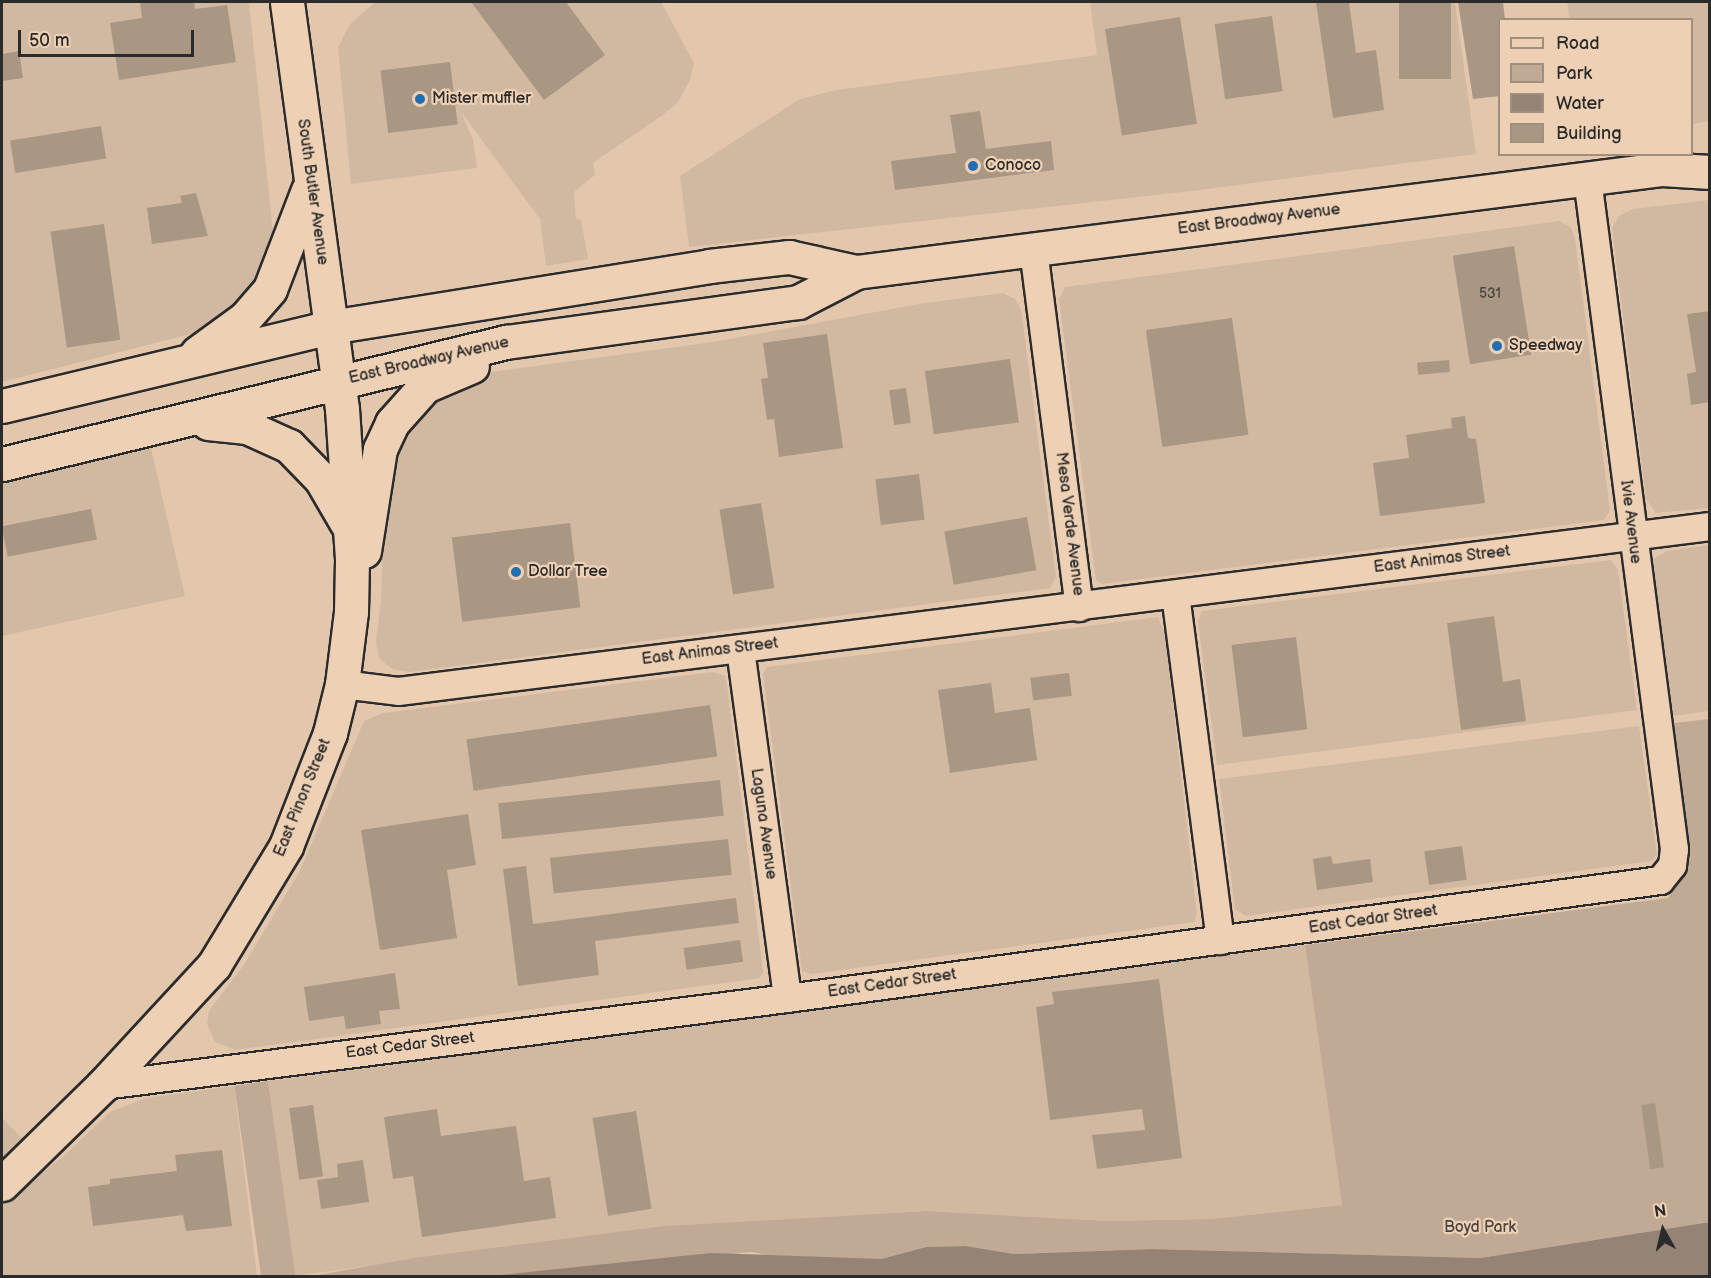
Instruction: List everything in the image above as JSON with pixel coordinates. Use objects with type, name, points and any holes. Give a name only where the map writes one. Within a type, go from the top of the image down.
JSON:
[{"type":"main road","name":"South Butler Avenue","points":[[287,2],[339,383]]},
{"type":"main road","name":"East Broadway Avenue","points":[[1662,169],[1710,154]]},
{"type":"main road","name":"East Broadway Avenue","points":[[2,406],[330,327],[654,274],[779,258],[856,272],[1662,169],[1710,172]]},
{"type":"main road","points":[[186,362],[244,318],[270,289],[310,183]]},
{"type":"main road","name":"East Broadway Avenue","points":[[2,464],[547,335],[798,302],[856,272]]},
{"type":"main road","points":[[351,612],[380,449],[402,407],[425,386],[547,335]]},
{"type":"main road","name":"East Pinon Street","points":[[2,1184],[103,1085],[214,965],[255,902],[286,846],[330,733],[342,684],[351,612],[350,529],[339,383]]},
{"type":"main road","points":[[158,427],[223,423],[270,435],[306,461],[350,529]]},
{"type":"street","name":"Ivie Avenue","points":[[1587,178],[1674,849],[1672,865]]},
{"type":"street","name":"Mesa Verde Avenue","points":[[1033,249],[1079,607],[1175,594]]},
{"type":"street","name":"East Animas Street","points":[[1175,594],[1710,526]]},
{"type":"street","points":[[1175,594],[1220,940]]},
{"type":"street","name":"East Animas Street","points":[[342,684],[398,691],[1079,607]]},
{"type":"street","name":"Laguna Avenue","points":[[740,649],[787,998]]},
{"type":"street","name":"East Cedar Street","points":[[103,1085],[787,998],[1651,882],[1665,876],[1672,865]]},
{"type":"shaded area","points":[[2,2],[249,2],[274,242],[262,282],[210,329],[2,382]]},
{"type":"shaded area","points":[[375,2],[661,2],[694,63],[690,80],[678,102],[664,114],[593,163],[595,175],[574,192],[576,219],[581,220],[588,259],[546,266],[540,219],[461,112],[473,140],[477,168],[351,184],[338,47],[350,24]]},
{"type":"shaded area","points":[[1090,2],[1455,2],[1476,154],[1200,190],[689,247],[680,176],[800,99],[837,90],[1097,55]]},
{"type":"shaded area","points":[[1567,2],[1709,2],[1709,121],[1693,124],[1693,18],[1570,18]]},
{"type":"shaded area","points":[[1709,200],[1709,508],[1656,513],[1646,499],[1612,228],[1619,216],[1633,209]]},
{"type":"shaded area","points":[[1560,221],[1571,228],[1575,238],[1610,511],[1604,520],[1102,584],[1096,580],[1059,299],[1065,287]]},
{"type":"shaded area","points":[[1003,293],[1015,299],[1021,309],[1056,577],[1050,588],[410,672],[392,669],[379,658],[376,642],[381,601],[385,468],[415,408],[484,373],[713,342],[919,304]]},
{"type":"shaded area","points":[[150,444],[185,596],[2,636],[2,479]]},
{"type":"shaded area","points":[[1709,545],[1709,711],[1673,716],[1653,560],[1666,551]]},
{"type":"shaded area","points":[[1611,560],[1618,570],[1637,710],[1217,765],[1198,621],[1202,611]]},
{"type":"shaded area","points":[[1158,617],[1165,635],[1197,914],[1194,922],[811,974],[802,971],[763,674],[767,667]]},
{"type":"shaded area","points":[[713,672],[725,676],[727,685],[763,972],[760,978],[235,1050],[215,1042],[207,1024],[209,1011],[243,966],[299,873],[364,721],[383,713]]},
{"type":"shaded area","points":[[1639,726],[1657,855],[1651,861],[1246,916],[1235,909],[1219,779]]},
{"type":"shaded area","points":[[1305,945],[1342,1205],[1211,1219],[1109,1221],[927,1211],[663,1226],[294,1276],[268,1081]]},
{"type":"shaded area","points":[[234,1086],[257,1276],[2,1276],[2,1203],[64,1156],[110,1112],[146,1098]]},
{"type":"shaded area","points":[[2,1118],[24,1140],[2,1163]]},
{"type":"green space","name":"Boyd Park","points":[[1709,719],[1709,1222],[1480,1258],[1152,1249],[1014,1254],[966,1246],[926,1247],[881,1259],[787,1259],[752,1252],[490,1276],[312,1276],[414,1258],[663,1226],[927,1211],[1109,1221],[1211,1219],[1342,1205],[1305,945],[1668,898],[1690,855],[1674,723]]},
{"type":"green space","points":[[268,1081],[295,1276],[261,1276],[234,1086]]},
{"type":"water","points":[[1710,1222],[1709,1276],[490,1276],[711,1253],[881,1259],[926,1247],[966,1246],[1014,1254],[1152,1249],[1480,1258]]},
{"type":"building","points":[[140,2],[194,2],[195,9],[227,5],[236,62],[119,80],[110,23],[142,18]]},
{"type":"building","points":[[471,2],[566,2],[605,55],[544,100]]},
{"type":"building","points":[[1316,2],[1349,2],[1356,53],[1376,50],[1384,110],[1333,118]]},
{"type":"building","points":[[1399,2],[1451,2],[1451,79],[1399,79]]},
{"type":"building","points":[[1458,2],[1503,2],[1505,18],[1498,18],[1498,96],[1473,99]]},
{"type":"building","points":[[1272,16],[1283,91],[1225,99],[1215,24]]},
{"type":"building","points":[[1180,17],[1197,124],[1122,136],[1105,29]]},
{"type":"building","points":[[19,51],[23,78],[2,81],[2,54]]},
{"type":"building","points":[[450,62],[458,125],[388,133],[381,71]]},
{"type":"building","name":"Conoco","points":[[980,111],[986,149],[1051,141],[1054,170],[895,190],[891,161],[956,153],[950,115]]},
{"type":"building","points":[[101,126],[106,159],[15,173],[10,140]]},
{"type":"building","points":[[196,193],[208,236],[152,244],[147,208],[182,203],[180,196]]},
{"type":"building","points":[[104,224],[120,340],[67,347],[51,232]]},
{"type":"building","name":"Speedway","points":[[1514,246],[1531,355],[1470,364],[1453,256]]},
{"type":"building","points":[[1710,311],[1710,402],[1691,405],[1687,374],[1696,372],[1687,314]]},
{"type":"building","points":[[1232,318],[1248,435],[1162,447],[1146,330]]},
{"type":"building","points":[[827,334],[843,448],[779,457],[774,419],[767,420],[761,379],[768,378],[763,343]]},
{"type":"building","points":[[1010,359],[1019,422],[934,434],[925,371]]},
{"type":"building","points":[[1449,360],[1450,372],[1418,375],[1417,363]]},
{"type":"building","points":[[906,388],[911,423],[894,425],[889,390]]},
{"type":"building","points":[[1465,416],[1468,438],[1476,439],[1485,503],[1380,516],[1373,463],[1409,458],[1406,435],[1452,428],[1451,418]]},
{"type":"building","points":[[919,474],[925,520],[881,525],[875,479]]},
{"type":"building","points":[[761,503],[774,588],[733,595],[720,510]]},
{"type":"building","points":[[91,509],[97,539],[8,557],[2,526]]},
{"type":"building","points":[[1027,517],[1036,570],[954,585],[944,532]]},
{"type":"building","name":"Dollar Tree","points":[[570,523],[580,607],[462,622],[452,538]]},
{"type":"building","points":[[1494,616],[1503,682],[1520,679],[1526,721],[1461,730],[1447,623]]},
{"type":"building","points":[[1296,637],[1307,729],[1243,737],[1231,645]]},
{"type":"building","points":[[1069,673],[1072,696],[1033,701],[1030,678]]},
{"type":"building","points":[[991,683],[995,713],[1030,708],[1037,760],[950,773],[938,690]]},
{"type":"building","points":[[710,705],[717,756],[474,791],[466,739]]},
{"type":"building","points":[[720,780],[724,816],[502,839],[498,803]]},
{"type":"building","points":[[468,814],[476,865],[447,870],[457,938],[380,950],[361,830]]},
{"type":"building","points":[[728,839],[732,875],[554,894],[550,858]]},
{"type":"building","points":[[1462,846],[1467,880],[1429,885],[1424,851]]},
{"type":"building","points":[[1331,856],[1333,864],[1370,859],[1373,882],[1317,890],[1313,859]]},
{"type":"building","points":[[526,866],[533,924],[736,898],[739,923],[595,941],[599,975],[518,986],[503,869]]},
{"type":"building","points":[[740,940],[743,962],[687,970],[684,948]]},
{"type":"building","points":[[395,973],[400,1009],[379,1011],[381,1024],[346,1029],[344,1016],[309,1021],[304,987]]},
{"type":"building","points":[[1159,979],[1182,1158],[1097,1169],[1092,1135],[1145,1130],[1142,1109],[1050,1120],[1036,1007],[1054,1004],[1052,992]]},
{"type":"building","points":[[1655,1103],[1664,1167],[1650,1169],[1641,1105]]},
{"type":"building","points":[[313,1105],[323,1176],[299,1180],[289,1108]]},
{"type":"building","points":[[437,1109],[441,1136],[516,1126],[524,1181],[550,1177],[556,1218],[422,1237],[413,1176],[393,1179],[384,1117]]},
{"type":"building","points":[[636,1111],[651,1209],[608,1216],[593,1118]]},
{"type":"building","points":[[222,1150],[232,1226],[186,1231],[183,1215],[93,1226],[88,1187],[110,1184],[110,1179],[177,1171],[175,1155]]},
{"type":"building","points":[[363,1160],[369,1202],[321,1209],[317,1180],[338,1177],[337,1164]]},
{"type":"place","name":"Mister muffler","points":[[420,99]]},
{"type":"place","name":"Conoco","points":[[973,166]]},
{"type":"place","name":"Speedway","points":[[1497,346]]},
{"type":"place","name":"Dollar Tree","points":[[516,572]]}]
